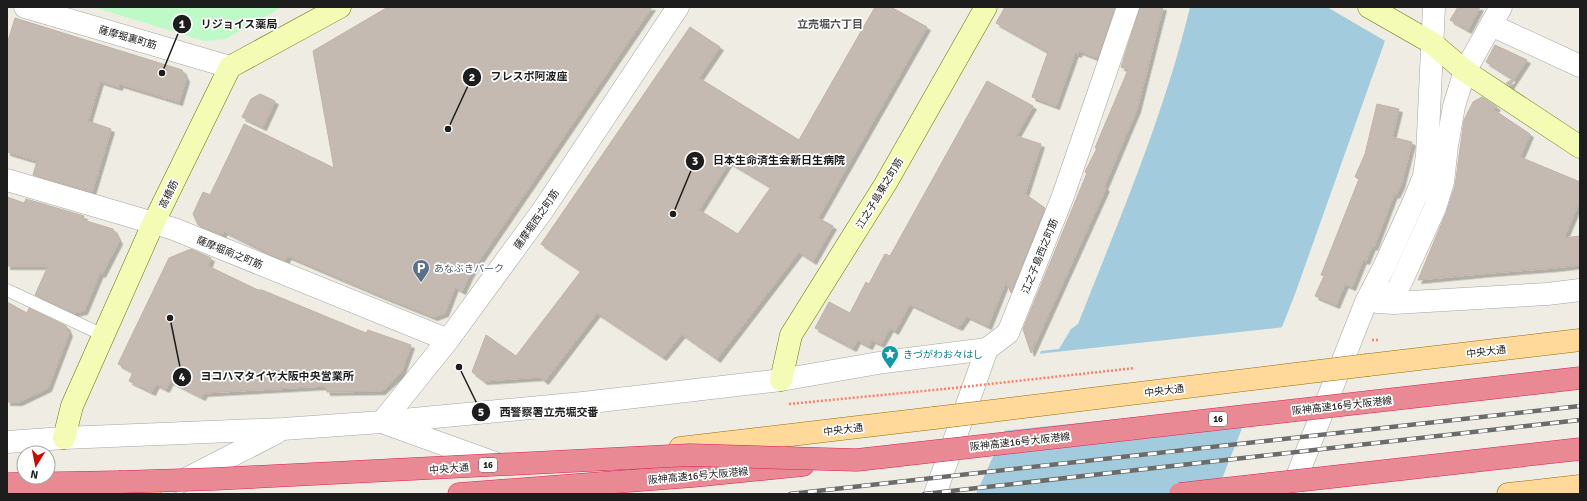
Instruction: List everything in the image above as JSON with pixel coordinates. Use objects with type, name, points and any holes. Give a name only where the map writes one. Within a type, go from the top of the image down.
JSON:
[{"type":"highway","name":"阪神高速16号大阪港線","points":[[459,494],[693,476],[857,460],[1580,378]]},
{"type":"highway","points":[[1180,494],[1580,449]]},
{"type":"highway","name":"16","points":[[7,484],[214,479],[690,455],[857,460]]},
{"type":"main road","name":"中央大通","points":[[103,494],[498,464],[687,447],[1580,340]]},
{"type":"main road","points":[[1508,494],[1580,486]]},
{"type":"street","name":"薩摩堀裏町筋","points":[[25,7],[230,68]]},
{"type":"street","points":[[230,68],[340,7]]},
{"type":"street","name":"薩摩堀西之町筋","points":[[382,422],[448,340],[543,210],[678,7]]},
{"type":"street","name":"江之子島東之町筋","points":[[781,380],[790,335],[886,183],[986,7]]},
{"type":"street","name":"江之子島西之町筋","points":[[987,349],[1008,333],[1064,196],[1128,7]]},
{"type":"street","points":[[1369,7],[1432,43],[1465,71],[1580,147]]},
{"type":"street","points":[[1290,494],[1366,302],[1390,254],[1424,176],[1427,155],[1434,7]]},
{"type":"street","points":[[1366,302],[1398,291],[1435,208],[1444,182],[1447,146],[1454,106],[1465,71],[1496,16],[1580,66]]},
{"type":"street","name":"高橋筋","points":[[64,438],[72,406],[103,335],[153,224],[230,68]]},
{"type":"street","name":"薩摩堀南之町筋","points":[[7,180],[174,229],[448,340]]},
{"type":"street","points":[[1366,302],[1394,303],[1547,294],[1580,290]]},
{"type":"street","points":[[7,442],[64,438],[283,429],[382,422],[583,403],[781,380],[884,362],[987,349],[935,494]]},
{"type":"street","points":[[382,422],[498,464]]},
{"type":"street","points":[[163,490],[283,429]]},
{"type":"lane","points":[[7,290],[103,335]]},
{"type":"green space","points":[[93,7],[282,7],[226,39],[204,41]]},
{"type":"water","points":[[1190,7],[1397,7],[1295,294],[1216,494],[976,494],[1041,351],[1059,349],[1071,329],[1078,324],[1125,207],[1154,128]]},
{"type":"pier","points":[[1327,7],[1399,7],[1387,42]]},
{"type":"pier","points":[[1285,327],[1254,405],[1002,431],[1037,354]]},
{"type":"building","points":[[388,7],[652,7],[470,274],[462,291],[455,287],[445,313],[434,317],[288,256],[285,261],[224,231],[222,235],[198,225],[193,214],[203,192],[210,195],[244,124],[334,168],[313,51]]},
{"type":"building","points":[[875,7],[891,7],[927,27],[818,218],[833,226],[813,261],[799,252],[717,359],[682,334],[663,357],[597,313],[545,381],[540,377],[484,381],[472,372],[486,335],[516,356],[581,271],[541,244],[690,27],[720,47],[699,78],[799,140]],"holes":[[[729,162],[771,187],[738,234],[699,210]]]},
{"type":"building","points":[[1005,7],[1115,7],[1097,58],[1079,51],[1078,54],[1075,53],[1056,106],[1032,97],[1048,52],[996,23]]},
{"type":"building","points":[[1140,7],[1163,7],[1137,109],[1104,187],[1106,188],[1031,353],[1023,329],[1087,173],[1085,172],[1097,148],[1095,148],[1128,70],[1121,67]]},
{"type":"building","points":[[1458,7],[1480,7],[1468,30],[1450,20]]},
{"type":"building","points":[[15,18],[182,70],[186,79],[179,102],[120,84],[119,87],[100,81],[88,121],[111,129],[92,192],[33,175],[37,161],[7,152],[7,44]]},
{"type":"building","points":[[1495,45],[1527,60],[1510,86],[1506,83],[1513,79],[1486,62]]},
{"type":"building","points":[[987,81],[1033,106],[1016,136],[1041,144],[1025,194],[1045,208],[1011,293],[1006,281],[988,326],[967,316],[959,327],[910,304],[895,331],[890,328],[881,344],[872,340],[869,346],[857,340],[853,348],[815,328],[829,302],[850,313],[866,282],[869,284],[885,254],[890,256]]},
{"type":"building","points":[[260,94],[275,101],[263,127],[242,117],[251,99]]},
{"type":"building","points":[[1482,97],[1497,107],[1494,110],[1530,134],[1520,157],[1580,182],[1580,200],[1564,238],[1580,236],[1580,265],[1418,280],[1446,213],[1455,186],[1464,120],[1473,102]]},
{"type":"building","points":[[1377,104],[1399,109],[1392,137],[1412,142],[1401,185],[1396,195],[1394,194],[1374,247],[1372,246],[1366,261],[1363,260],[1352,287],[1345,284],[1336,305],[1315,296],[1324,276],[1321,275],[1359,179],[1355,177],[1365,154]]},
{"type":"building","points":[[7,197],[24,203],[26,199],[84,216],[83,220],[113,229],[119,241],[102,274],[100,273],[84,311],[74,313],[35,295],[48,266],[7,266]]},
{"type":"building","points":[[191,249],[211,258],[208,266],[258,290],[262,290],[366,333],[368,330],[411,345],[401,373],[382,391],[327,392],[326,386],[204,393],[202,397],[170,381],[166,389],[156,384],[152,392],[129,381],[133,372],[118,364],[169,258]]},
{"type":"building","points":[[7,302],[27,313],[29,308],[66,326],[69,333],[48,388],[19,402],[7,402]]},
{"type":"railway","points":[[790,494],[1580,406]]},
{"type":"railway","points":[[924,494],[1580,420]]},
{"type":"place","name":"リジョイス薬局","points":[[162,73]]},
{"type":"place","name":"フレスポ阿波座","points":[[448,129]]},
{"type":"place","name":"日本生命済生会新日生病院","points":[[673,214]]},
{"type":"place","name":"あなぶきパーク","points":[[421,283]]},
{"type":"place","name":"ヨコハマタイヤ大阪中央営業所","points":[[170,318]]},
{"type":"place","name":"西警察署立売堀交番","points":[[459,367]]},
{"type":"place","name":"きづがわお々はし","points":[[890,369]]},
{"type":"district","name":"立売堀六丁目","points":[[830,24]]}]
